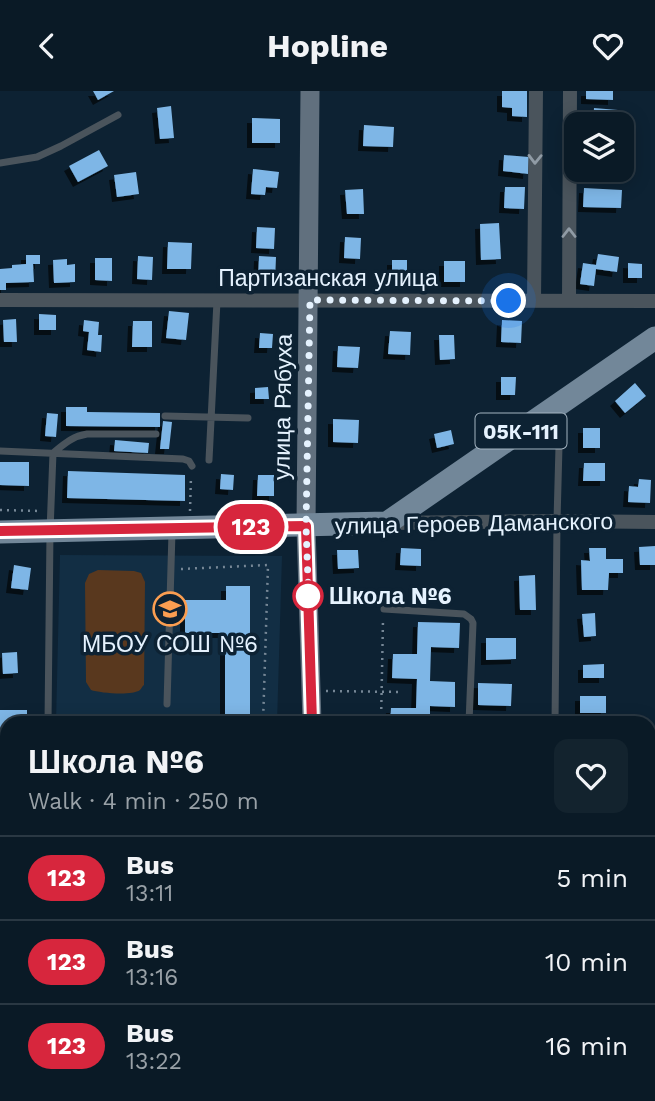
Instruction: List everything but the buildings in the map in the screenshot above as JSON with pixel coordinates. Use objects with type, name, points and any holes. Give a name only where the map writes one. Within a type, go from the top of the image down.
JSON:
[{"type":"main road","name":"улица Рябуха","points":[[310,91],[306,526],[312,716]]},
{"type":"main road","name":"05К-111","points":[[387,523],[655,338]]},
{"type":"main road","name":"улица Героев Даманского","points":[[0,531],[50,531],[181,521],[306,526],[387,523]]},
{"type":"street","points":[[534,301],[536,91]]},
{"type":"street","points":[[569,301],[570,91]]},
{"type":"street","name":"Партизанская улица","points":[[0,300],[655,300]]},
{"type":"street","name":"улица Героев Даманского","points":[[387,523],[655,522]]},
{"type":"lane","points":[[0,163],[37,157],[118,115]]},
{"type":"lane","points":[[209,460],[217,301]]},
{"type":"lane","points":[[555,716],[556,521],[560,404]]},
{"type":"lane","points":[[165,416],[248,418]]},
{"type":"lane","points":[[48,716],[53,453],[78,435],[156,434]]},
{"type":"lane","points":[[0,451],[183,459],[189,461],[192,466]]},
{"type":"lane","points":[[167,704],[171,569],[181,521]]},
{"type":"lane","points":[[384,609],[464,614],[471,619],[473,623],[468,716]]},
{"type":"path","points":[[181,521],[192,466]]},
{"type":"path","points":[[171,569],[268,565],[263,716]]},
{"type":"path","points":[[381,716],[384,609]]},
{"type":"path","points":[[312,689],[403,692]]},
{"type":"shaded area","name":"МБОУ СОШ №6","points":[[60,555],[282,556],[277,716],[56,716]]},
{"type":"shaded area","points":[[98,570],[134,571],[141,573],[145,582],[144,685],[136,692],[95,691],[91,690],[86,682],[85,583],[89,574]]},
{"type":"bus line","name":"123","points":[[0,531],[306,526],[312,716]]},
{"type":"place","name":"Школа №6","points":[[308,596]]},
{"type":"place","name":"МБОУ СОШ №6","points":[[170,609]]},
{"type":"route","points":[[308,596],[309,608],[306,526],[310,300],[509,301]]}]
